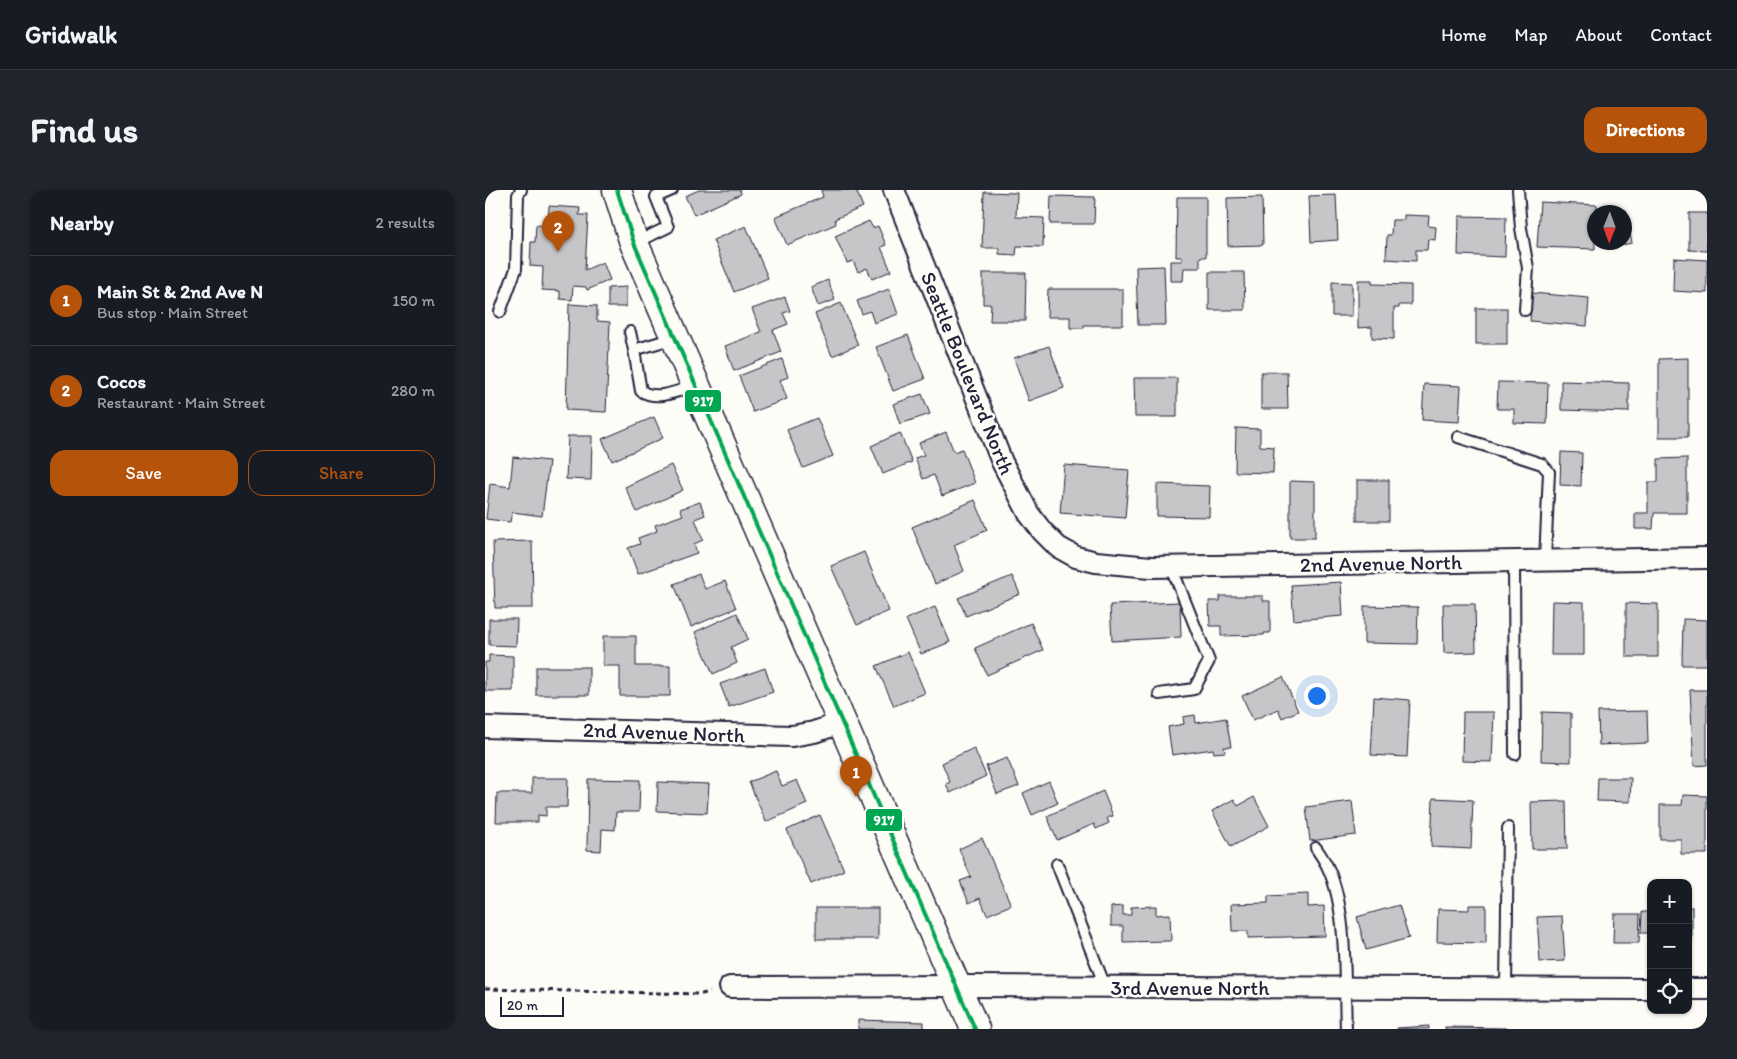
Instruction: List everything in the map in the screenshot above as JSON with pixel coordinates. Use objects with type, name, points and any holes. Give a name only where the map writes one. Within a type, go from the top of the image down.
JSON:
[{"type":"street","points":[[617,190],[634,243],[975,1029]]},
{"type":"street","name":"Seattle Boulevard North","points":[[894,190],[1002,462],[1029,514],[1058,547]]},
{"type":"street","name":"2nd Avenue North","points":[[1058,547],[1076,556],[1097,562],[1151,567],[1707,558]]},
{"type":"street","name":"2nd Avenue North","points":[[485,727],[793,736],[815,732],[841,723]]},
{"type":"street","name":"3rd Avenue North","points":[[730,987],[1647,988]]},
{"type":"street","points":[[1692,989],[1707,989]]},
{"type":"lane","points":[[500,312],[516,269],[518,195],[521,190]]},
{"type":"lane","points":[[634,243],[668,227],[656,197],[672,190]]},
{"type":"lane","points":[[1518,190],[1521,228],[1528,268],[1525,310]]},
{"type":"lane","points":[[630,332],[641,390],[647,394],[662,396],[696,386]]},
{"type":"lane","points":[[634,350],[675,337]]},
{"type":"lane","points":[[1458,437],[1542,464],[1549,472],[1545,561]]},
{"type":"lane","points":[[1513,561],[1515,754]]},
{"type":"lane","points":[[1159,694],[1194,689],[1209,661],[1171,566]]},
{"type":"lane","points":[[1506,988],[1508,828]]},
{"type":"lane","points":[[1316,848],[1329,869],[1339,903],[1346,1029]]},
{"type":"lane","points":[[1057,864],[1105,986]]},
{"type":"path","points":[[485,989],[702,994],[730,987]]},
{"type":"building","points":[[699,190],[740,190],[741,194],[694,215],[685,196]]},
{"type":"building","points":[[821,190],[856,190],[863,207],[835,219],[836,224],[787,245],[775,217],[823,197]]},
{"type":"building","points":[[984,192],[1017,193],[1016,217],[1044,218],[1043,247],[1017,246],[1016,255],[999,254],[999,248],[982,248]]},
{"type":"building","points":[[1336,195],[1338,240],[1311,242],[1309,196]]},
{"type":"building","points":[[1051,196],[1095,197],[1094,224],[1050,224]]},
{"type":"building","points":[[1177,197],[1206,197],[1206,257],[1200,257],[1200,268],[1184,268],[1183,281],[1170,281],[1170,261],[1182,261],[1182,257],[1176,257]]},
{"type":"building","points":[[1262,197],[1263,245],[1228,246],[1227,198]]},
{"type":"building","points":[[1540,202],[1597,205],[1587,205],[1587,249],[1537,247]]},
{"type":"building","points":[[549,206],[580,208],[579,215],[588,215],[585,270],[603,262],[610,280],[587,290],[586,287],[573,286],[572,300],[560,299],[560,291],[542,290],[543,267],[530,266],[531,242],[535,242],[536,225],[548,226]]},
{"type":"building","points":[[1689,213],[1707,213],[1707,251],[1689,250]]},
{"type":"building","points":[[1404,215],[1429,216],[1428,226],[1436,227],[1435,240],[1428,239],[1427,250],[1416,250],[1416,261],[1386,259],[1387,235],[1391,235],[1392,220],[1404,220]]},
{"type":"building","points":[[1459,216],[1506,217],[1505,257],[1458,255]]},
{"type":"building","points":[[869,221],[873,228],[878,226],[886,245],[881,247],[891,271],[872,279],[867,268],[858,272],[853,261],[847,263],[835,236]]},
{"type":"building","points":[[746,226],[768,278],[734,292],[713,240]]},
{"type":"building","points":[[1674,258],[1707,260],[1707,293],[1673,291]]},
{"type":"building","points":[[1164,266],[1166,325],[1138,325],[1136,267]]},
{"type":"building","points":[[1209,272],[1244,272],[1245,310],[1209,310]]},
{"type":"building","points":[[983,273],[1026,273],[1025,321],[990,321],[991,304],[983,304]]},
{"type":"building","points":[[828,280],[835,300],[818,306],[811,287]]},
{"type":"building","points":[[1358,280],[1372,280],[1372,284],[1411,285],[1411,305],[1399,305],[1399,308],[1394,308],[1394,339],[1372,338],[1372,327],[1358,328]]},
{"type":"building","points":[[1332,282],[1352,283],[1352,316],[1332,316]]},
{"type":"building","points":[[626,287],[626,307],[608,307],[608,288]]},
{"type":"building","points":[[889,289],[898,314],[874,323],[870,311],[862,314],[857,301]]},
{"type":"building","points":[[1048,289],[1123,289],[1123,325],[1084,325],[1084,328],[1070,328],[1070,317],[1047,317]]},
{"type":"building","points":[[1532,293],[1589,298],[1587,326],[1530,321]]},
{"type":"building","points":[[785,297],[790,311],[783,313],[788,324],[773,330],[781,352],[734,371],[725,346],[761,332],[752,309]]},
{"type":"building","points":[[841,303],[858,345],[832,356],[815,314]]},
{"type":"building","points":[[569,304],[597,306],[597,321],[610,322],[606,412],[566,410]]},
{"type":"building","points":[[1476,308],[1507,308],[1507,344],[1476,344]]},
{"type":"building","points":[[908,335],[925,379],[893,391],[876,347]]},
{"type":"building","points":[[1049,346],[1064,388],[1029,401],[1014,358]]},
{"type":"building","points":[[1688,358],[1688,437],[1659,437],[1659,359]]},
{"type":"building","points":[[782,359],[788,377],[780,380],[787,399],[753,412],[739,376]]},
{"type":"building","points":[[1261,372],[1287,372],[1288,409],[1261,409]]},
{"type":"building","points":[[1134,378],[1177,378],[1177,417],[1135,417]]},
{"type":"building","points":[[1561,381],[1629,383],[1629,412],[1561,410]]},
{"type":"building","points":[[1498,382],[1548,383],[1547,424],[1514,423],[1514,409],[1497,409]]},
{"type":"building","points":[[1424,384],[1461,386],[1459,422],[1422,420]]},
{"type":"building","points":[[922,394],[930,414],[900,424],[893,404]]},
{"type":"building","points":[[654,417],[663,438],[612,461],[602,439]]},
{"type":"building","points":[[817,418],[833,456],[803,468],[787,430]]},
{"type":"building","points":[[1236,428],[1260,429],[1260,446],[1274,447],[1273,473],[1235,472]]},
{"type":"building","points":[[946,432],[954,452],[962,449],[975,483],[942,496],[934,475],[923,479],[915,458],[924,455],[919,443]]},
{"type":"building","points":[[900,433],[912,462],[883,474],[871,446]]},
{"type":"building","points":[[568,436],[592,436],[591,480],[566,479]]},
{"type":"building","points":[[1561,452],[1582,453],[1581,486],[1560,485]]},
{"type":"building","points":[[513,457],[549,461],[542,516],[512,512],[510,522],[486,519],[490,484],[510,487]]},
{"type":"building","points":[[1687,458],[1687,513],[1654,513],[1653,529],[1635,529],[1635,513],[1648,513],[1648,482],[1658,482],[1658,459]]},
{"type":"building","points":[[671,465],[683,490],[637,512],[625,487]]},
{"type":"building","points":[[1064,465],[1129,470],[1125,518],[1060,513]]},
{"type":"building","points":[[1357,480],[1389,480],[1389,521],[1357,521]]},
{"type":"building","points":[[1290,481],[1315,482],[1315,538],[1290,538]]},
{"type":"building","points":[[1157,484],[1210,486],[1209,517],[1157,516]]},
{"type":"building","points":[[975,500],[987,530],[954,545],[964,571],[935,584],[912,527]]},
{"type":"building","points":[[700,502],[705,515],[695,519],[703,540],[694,544],[697,553],[638,574],[628,548],[640,544],[638,538],[657,531],[655,525],[683,515],[680,509]]},
{"type":"building","points":[[532,541],[533,608],[495,608],[493,542]]},
{"type":"building","points":[[864,552],[889,611],[857,625],[831,566]]},
{"type":"building","points":[[699,574],[705,589],[725,581],[736,608],[691,627],[674,584]]},
{"type":"building","points":[[1012,576],[1020,594],[966,616],[958,598]]},
{"type":"building","points":[[1341,582],[1343,616],[1294,620],[1291,585]]},
{"type":"building","points":[[1220,596],[1263,596],[1263,601],[1270,601],[1270,633],[1264,633],[1264,635],[1221,636],[1221,626],[1210,626],[1209,601],[1220,601]]},
{"type":"building","points":[[1552,601],[1584,602],[1584,655],[1551,655]]},
{"type":"building","points":[[1180,602],[1181,637],[1112,641],[1110,605]]},
{"type":"building","points":[[1626,603],[1658,604],[1658,657],[1626,657]]},
{"type":"building","points":[[1443,604],[1475,604],[1476,652],[1444,653]]},
{"type":"building","points":[[1364,606],[1418,607],[1417,644],[1364,643]]},
{"type":"building","points":[[935,607],[950,642],[921,654],[906,619]]},
{"type":"building","points":[[737,613],[748,639],[731,647],[737,663],[713,674],[695,632]]},
{"type":"building","points":[[489,619],[517,619],[516,646],[489,645]]},
{"type":"building","points":[[1683,619],[1707,620],[1707,665],[1682,665]]},
{"type":"building","points":[[1031,623],[1043,650],[987,675],[975,648]]},
{"type":"building","points":[[603,636],[636,636],[636,666],[670,666],[670,696],[620,696],[620,666],[603,666]]},
{"type":"building","points":[[908,652],[925,693],[894,706],[876,666]]},
{"type":"building","points":[[489,655],[513,656],[513,691],[485,691],[485,662],[489,662]]},
{"type":"building","points":[[536,667],[589,667],[589,695],[536,695]]},
{"type":"building","points":[[765,668],[773,692],[729,707],[720,684]]},
{"type":"building","points":[[1283,677],[1298,711],[1282,718],[1278,709],[1253,720],[1242,696]]},
{"type":"building","points":[[1690,690],[1707,690],[1707,765],[1694,766]]},
{"type":"building","points":[[1374,697],[1410,700],[1407,757],[1371,755]]},
{"type":"building","points":[[1647,711],[1648,743],[1599,745],[1598,712]]},
{"type":"building","points":[[1463,712],[1494,712],[1492,762],[1462,761]]},
{"type":"building","points":[[1542,712],[1571,713],[1571,762],[1541,761]]},
{"type":"building","points":[[1195,715],[1196,723],[1226,718],[1231,747],[1224,747],[1225,752],[1214,753],[1213,749],[1172,755],[1168,727],[1184,724],[1183,717]]},
{"type":"building","points":[[974,748],[986,776],[950,793],[946,784],[950,782],[942,763]]},
{"type":"building","points":[[1007,758],[1019,786],[997,794],[986,766]]},
{"type":"building","points":[[776,771],[782,786],[797,780],[807,804],[766,822],[749,782]]},
{"type":"building","points":[[532,778],[568,778],[567,807],[546,807],[546,816],[538,815],[538,822],[496,822],[497,793],[532,793]]},
{"type":"building","points":[[1598,778],[1631,778],[1630,802],[1597,801]]},
{"type":"building","points":[[588,779],[640,780],[639,812],[616,812],[615,830],[602,829],[601,851],[587,850]]},
{"type":"building","points":[[1049,781],[1058,803],[1032,815],[1023,793]]},
{"type":"building","points":[[658,782],[709,784],[707,813],[657,811]]},
{"type":"building","points":[[1103,791],[1113,816],[1107,818],[1109,823],[1096,829],[1094,824],[1057,840],[1047,816]]},
{"type":"building","points":[[1683,795],[1707,796],[1707,854],[1681,854],[1681,839],[1660,839],[1660,805],[1682,805]]},
{"type":"building","points":[[1254,797],[1269,826],[1231,847],[1212,811],[1234,799],[1238,806]]},
{"type":"building","points":[[1433,798],[1473,800],[1471,849],[1431,847]]},
{"type":"building","points":[[1352,801],[1356,835],[1310,841],[1306,807]]},
{"type":"building","points":[[1566,801],[1567,849],[1532,849],[1531,802]]},
{"type":"building","points":[[820,815],[844,870],[811,884],[787,830]]},
{"type":"building","points":[[982,838],[1011,905],[987,915],[980,898],[969,903],[960,881],[971,877],[959,849]]},
{"type":"building","points":[[1308,894],[1308,907],[1324,906],[1325,936],[1248,938],[1248,931],[1232,931],[1231,904],[1268,903],[1268,896]]},
{"type":"building","points":[[1399,905],[1409,938],[1366,950],[1357,917]]},
{"type":"building","points":[[1469,905],[1486,905],[1486,943],[1437,942],[1438,909],[1469,910]]},
{"type":"building","points":[[1123,906],[1123,915],[1131,915],[1131,907],[1156,906],[1156,915],[1170,914],[1171,941],[1123,942],[1123,926],[1111,926],[1111,907]]},
{"type":"building","points":[[816,908],[878,908],[878,939],[816,939]]},
{"type":"building","points":[[1642,912],[1647,912],[1647,933],[1641,933]]},
{"type":"building","points":[[1614,914],[1640,914],[1639,943],[1613,943]]},
{"type":"building","points":[[1562,916],[1565,961],[1540,962],[1537,917]]},
{"type":"building","points":[[858,1020],[924,1022],[924,1029],[858,1029]]},
{"type":"building","points":[[1429,1026],[1429,1029],[1397,1029],[1397,1028]]},
{"type":"building","points":[[1445,1027],[1506,1028],[1506,1029],[1445,1029]]},
{"type":"transit line","name":"917","points":[[617,190],[634,243],[975,1029]]},
{"type":"place","name":"Cocos","points":[[558,252]]},
{"type":"place","name":"Main St & 2nd Ave N","points":[[856,797]]}]
